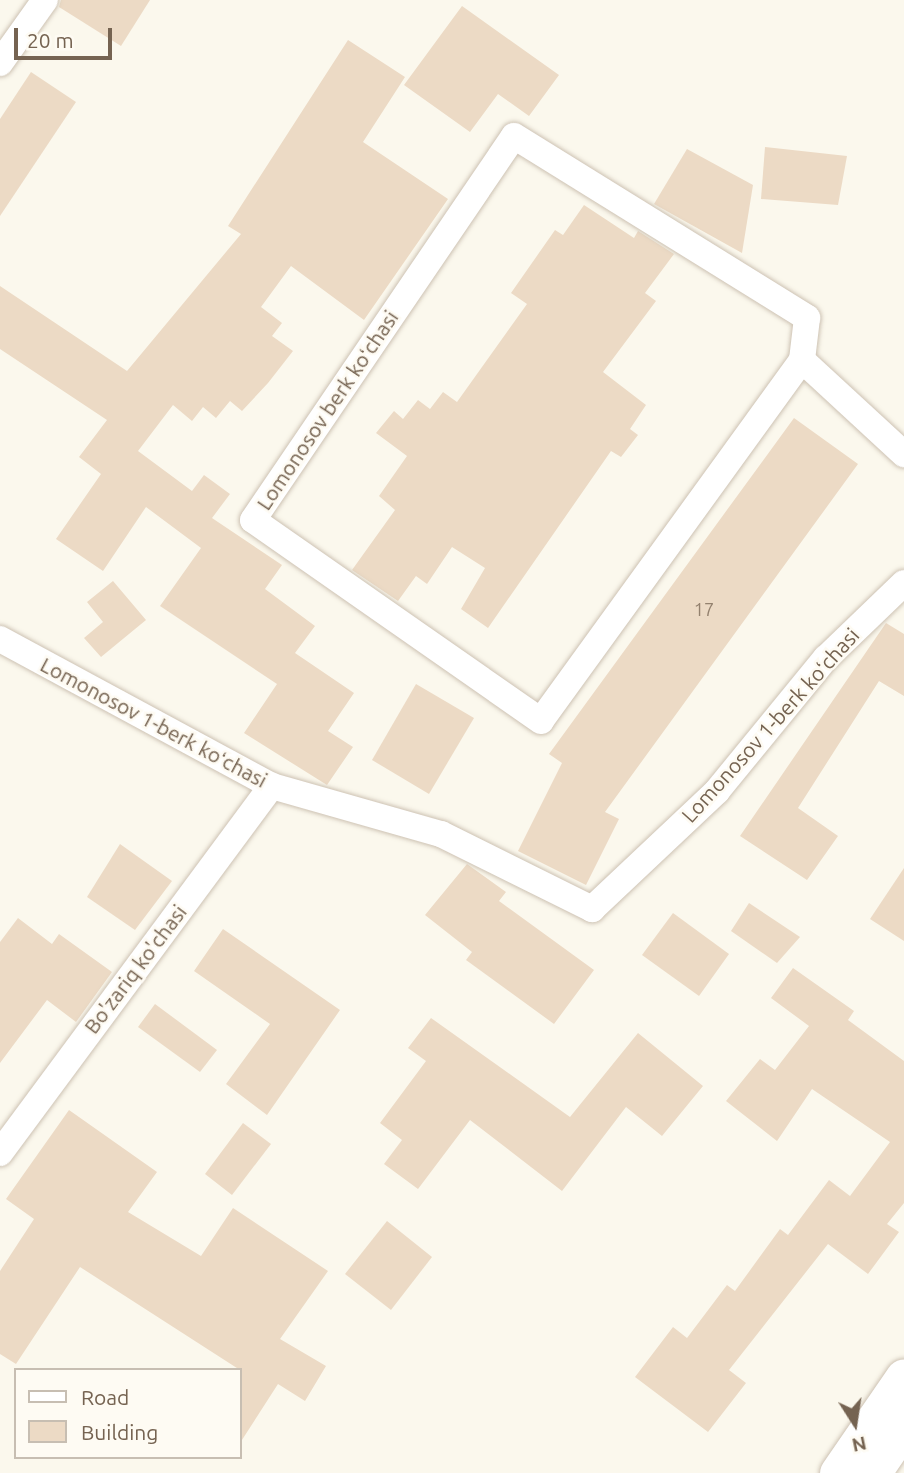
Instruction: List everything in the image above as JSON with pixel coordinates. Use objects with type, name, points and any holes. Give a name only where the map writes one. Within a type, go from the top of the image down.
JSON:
[{"type":"main road","points":[[838,1473],[904,1377]]},
{"type":"main road","points":[[872,1473],[904,1426]]},
{"type":"street","points":[[0,64],[45,0]]},
{"type":"street","name":"Lomonosov berk koʻchasi","points":[[514,136],[807,318],[802,360],[541,721],[253,520],[514,136]]},
{"type":"street","points":[[802,360],[904,454]]},
{"type":"street","name":"Lomonosov 1-berk koʻchasi","points":[[0,639],[272,786],[441,834],[592,909],[717,791],[826,659],[904,583]]},
{"type":"street","name":"Bo'zariq ko'chasi","points":[[0,1153],[272,786]]},
{"type":"building","points":[[61,0],[150,0],[121,46],[59,7]]},
{"type":"building","points":[[462,6],[559,75],[529,116],[498,94],[470,132],[404,85]]},
{"type":"building","points":[[348,40],[405,77],[363,142],[448,199],[364,320],[291,266],[261,307],[282,323],[272,336],[293,351],[268,383],[242,411],[230,401],[216,418],[203,407],[192,421],[173,405],[138,451],[192,491],[204,475],[230,494],[212,518],[282,565],[265,589],[315,626],[295,653],[354,693],[328,731],[353,747],[327,785],[244,733],[277,684],[160,606],[201,548],[146,507],[103,571],[56,539],[101,474],[79,457],[107,420],[0,349],[0,286],[127,371],[241,234],[228,226]]},
{"type":"building","points":[[31,72],[76,102],[0,216],[0,119]]},
{"type":"building","points":[[765,147],[847,156],[838,205],[761,199]]},
{"type":"building","points":[[687,149],[753,185],[742,253],[654,204]]},
{"type":"building","points":[[584,205],[634,238],[638,231],[674,254],[645,293],[656,301],[603,372],[646,405],[630,429],[638,435],[621,457],[611,451],[488,628],[461,609],[485,568],[452,547],[427,584],[416,576],[398,601],[352,570],[395,510],[379,496],[407,456],[376,433],[394,411],[403,419],[418,400],[430,409],[443,392],[457,402],[527,304],[511,293],[555,230],[563,235]]},
{"type":"building","points":[[794,418],[858,464],[605,812],[619,819],[586,885],[518,851],[562,763],[549,754]]},
{"type":"building","points":[[113,581],[146,620],[101,657],[84,638],[103,622],[87,602]]},
{"type":"building","points":[[886,623],[904,634],[904,696],[879,681],[798,808],[838,836],[807,880],[740,836]]},
{"type":"building","points":[[416,684],[474,718],[429,794],[372,760]]},
{"type":"building","points":[[120,844],[172,881],[135,930],[87,897]]},
{"type":"building","points":[[467,864],[506,892],[499,901],[594,970],[554,1024],[466,960],[472,952],[425,915]]},
{"type":"building","points":[[904,868],[904,941],[870,919]]},
{"type":"building","points":[[749,903],[800,937],[777,963],[731,931]]},
{"type":"building","points":[[673,913],[729,954],[699,996],[642,955]]},
{"type":"building","points":[[18,918],[52,944],[59,934],[112,972],[76,1022],[47,1000],[0,1063],[0,942]]},
{"type":"building","points":[[223,929],[340,1010],[267,1115],[226,1084],[270,1024],[194,971]]},
{"type":"building","points":[[793,968],[854,1011],[848,1020],[904,1061],[904,1203],[887,1224],[899,1232],[868,1274],[828,1244],[729,1370],[746,1383],[708,1432],[635,1377],[673,1327],[687,1338],[727,1285],[735,1291],[780,1229],[788,1235],[829,1180],[850,1196],[890,1142],[812,1089],[777,1141],[726,1101],[760,1059],[775,1070],[809,1026],[771,998]]},
{"type":"building","points":[[155,1004],[217,1050],[200,1072],[138,1027]]},
{"type":"building","points":[[431,1018],[570,1117],[638,1033],[703,1086],[662,1136],[626,1107],[562,1191],[470,1120],[418,1189],[384,1164],[402,1140],[380,1123],[426,1061],[408,1048]]},
{"type":"building","points":[[69,1110],[157,1172],[128,1212],[201,1256],[233,1208],[328,1271],[280,1339],[326,1366],[305,1401],[278,1384],[242,1440],[242,1368],[237,1368],[80,1267],[16,1364],[0,1354],[0,1271],[34,1219],[6,1199]]},
{"type":"building","points":[[243,1123],[271,1144],[232,1195],[205,1174]]},
{"type":"building","points":[[387,1221],[432,1257],[391,1310],[345,1274]]}]
